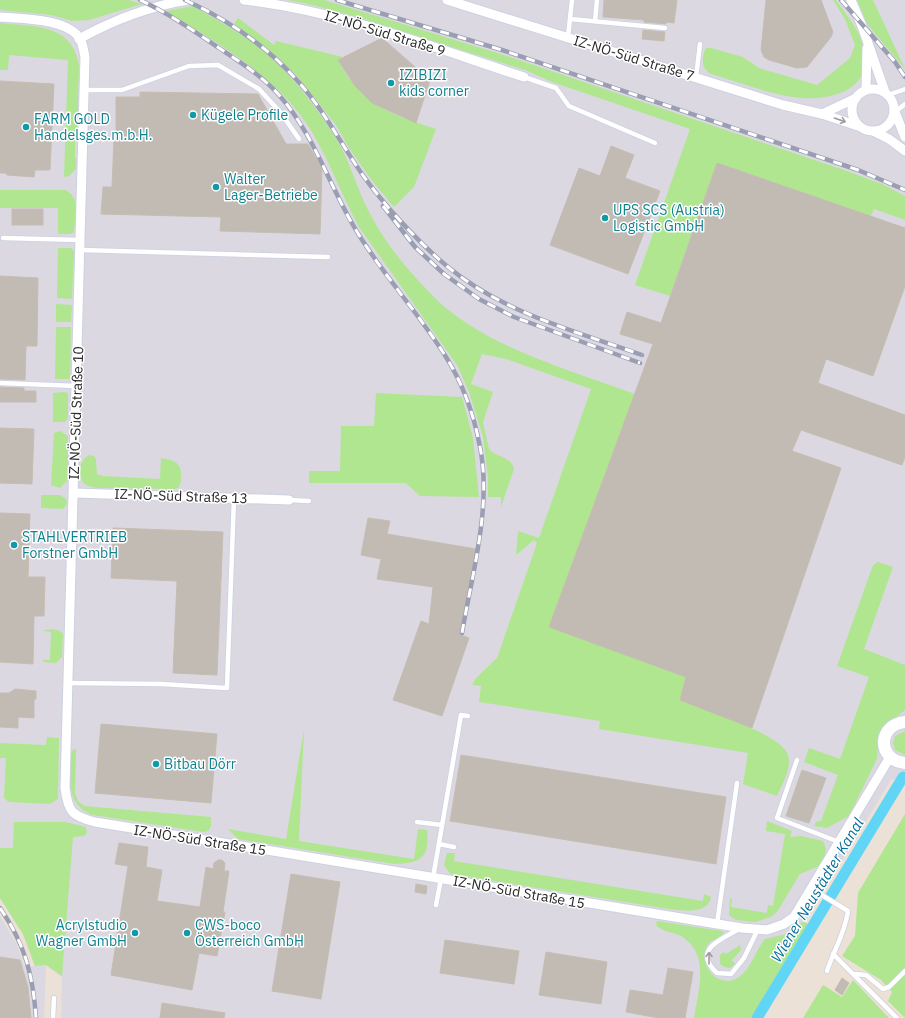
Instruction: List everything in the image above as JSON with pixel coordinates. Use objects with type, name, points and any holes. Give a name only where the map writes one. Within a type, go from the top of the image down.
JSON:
[{"type":"street","points":[[0,17],[53,22],[69,29],[80,39],[102,26],[155,7],[188,0]]},
{"type":"street","name":"IZ-NÖ-Süd Straße 9","points":[[244,0],[285,5],[332,16],[524,77]]},
{"type":"street","name":"IZ-NÖ-Süd Straße 7","points":[[447,0],[858,126]]},
{"type":"street","points":[[851,0],[887,94],[892,100],[905,137]]},
{"type":"street","name":"IZ-NÖ-Süd Straße 10","points":[[67,802],[65,788],[86,90],[85,57],[80,39]]},
{"type":"street","points":[[866,90],[867,41]]},
{"type":"street","points":[[822,114],[856,98],[866,90],[878,89],[887,94]]},
{"type":"street","points":[[856,98],[852,109],[854,121],[858,126],[889,139],[905,151]]},
{"type":"street","points":[[875,132],[891,123],[895,112]]},
{"type":"street","name":"IZ-NÖ-Süd Straße 13","points":[[74,493],[289,500]]},
{"type":"street","points":[[905,721],[896,723],[890,728],[885,735],[884,742],[890,757],[897,762],[905,763]]},
{"type":"street","name":"IZ-NÖ-Süd Straße 15","points":[[67,802],[71,811],[79,818],[95,822],[716,924],[767,930],[784,924],[794,917],[890,757]]},
{"type":"lane","points":[[568,37],[572,0]]},
{"type":"lane","points":[[595,21],[597,0]]},
{"type":"lane","points":[[570,19],[665,28]]},
{"type":"lane","points":[[696,77],[700,44]]},
{"type":"lane","points":[[86,90],[122,90],[189,66],[218,65],[259,89],[281,113],[299,139]]},
{"type":"lane","points":[[524,77],[556,88],[569,106],[655,143]]},
{"type":"lane","points":[[887,94],[905,89]]},
{"type":"lane","points":[[895,112],[905,104]]},
{"type":"lane","points":[[3,238],[81,240]]},
{"type":"lane","points":[[81,250],[328,257]]},
{"type":"lane","points":[[0,383],[77,386]]},
{"type":"lane","points":[[68,683],[161,684],[227,688],[234,498]]},
{"type":"lane","points":[[289,500],[309,501]]},
{"type":"lane","points":[[436,905],[439,844],[442,825],[461,715],[468,716]]},
{"type":"lane","points":[[797,760],[777,818],[839,842]]},
{"type":"lane","points":[[716,924],[737,783]]},
{"type":"lane","points":[[417,822],[442,825]]},
{"type":"lane","points":[[439,844],[454,847]]},
{"type":"lane","points":[[812,889],[848,911],[847,922],[827,971]]},
{"type":"lane","points":[[742,928],[712,944],[708,955],[709,966],[717,973],[730,974],[740,965],[758,929]]},
{"type":"lane","points":[[833,954],[897,1018]]},
{"type":"lane","points":[[854,974],[866,975],[883,989],[889,987],[905,971]]},
{"type":"lane","points":[[53,1018],[54,998]]},
{"type":"shaded area","points":[[0,0],[905,0],[905,777],[891,780],[805,922],[769,953],[727,1018],[61,1018],[62,977],[46,965],[44,1018],[0,1018],[0,916],[17,945],[25,967],[35,966],[23,934],[0,898]]},
{"type":"green space","points":[[0,0],[129,0],[142,4],[89,20],[72,21],[51,15],[0,10]]},
{"type":"green space","points":[[288,0],[324,0],[364,12],[507,56],[847,171],[882,184],[905,196],[905,220],[874,209],[871,216],[717,163],[670,296],[635,285],[690,129],[552,82],[525,70],[356,17],[313,5]]},
{"type":"green space","points":[[833,0],[836,0],[854,25],[861,38],[865,53],[865,67],[861,77],[853,86],[843,92],[818,98],[793,97],[762,90],[711,74],[705,69],[703,62],[704,52],[706,48],[711,48],[743,57],[759,68],[817,85],[850,58],[855,45],[845,19]]},
{"type":"green space","points":[[857,0],[873,0],[905,69],[867,24]]},
{"type":"green space","points":[[193,6],[257,45],[297,84],[324,120],[340,145],[364,202],[382,235],[409,270],[439,302],[482,333],[532,357],[635,394],[549,627],[686,677],[680,700],[740,723],[772,739],[783,747],[788,755],[789,766],[777,796],[743,784],[748,753],[599,729],[600,721],[479,702],[481,686],[472,685],[476,678],[497,658],[537,543],[534,540],[516,555],[518,531],[539,538],[591,389],[506,359],[482,354],[471,384],[493,392],[483,422],[489,449],[507,459],[514,469],[501,507],[501,497],[488,497],[488,478],[483,437],[469,392],[457,365],[359,227],[318,143],[298,112],[282,94],[246,63],[207,36],[166,11]]},
{"type":"green space","points":[[238,18],[274,45],[276,41],[343,57],[338,60],[347,75],[367,98],[378,106],[391,112],[436,129],[414,187],[394,207],[373,182],[349,148],[336,125],[297,76],[266,47],[234,24]]},
{"type":"green space","points":[[0,23],[26,25],[50,30],[69,42],[75,52],[79,66],[77,140],[75,140],[76,169],[69,176],[64,177],[68,60],[9,55],[8,70],[0,70]]},
{"type":"green space","points":[[0,190],[65,190],[70,193],[75,202],[76,214],[74,232],[71,234],[58,234],[58,208],[0,208]]},
{"type":"green space","points":[[58,248],[71,248],[74,251],[72,299],[57,298]]},
{"type":"green space","points":[[56,304],[72,305],[71,322],[56,322]]},
{"type":"green space","points":[[56,327],[71,327],[70,379],[55,379]]},
{"type":"green space","points":[[53,393],[68,393],[68,418],[65,422],[53,422]]},
{"type":"green space","points":[[376,393],[462,397],[473,438],[479,497],[420,496],[406,483],[309,483],[309,471],[340,471],[341,426],[374,426]]},
{"type":"green space","points":[[60,431],[68,436],[68,480],[60,488],[51,485],[54,433]]},
{"type":"green space","points":[[89,455],[94,456],[96,459],[97,474],[102,476],[160,479],[161,458],[176,462],[181,471],[180,484],[178,488],[173,489],[91,487],[83,483],[80,474],[82,463]]},
{"type":"green space","points":[[41,495],[60,495],[66,499],[67,504],[63,509],[41,508]]},
{"type":"green space","points":[[878,562],[893,567],[864,649],[905,665],[905,710],[884,727],[879,735],[877,759],[849,816],[827,828],[814,826],[816,822],[821,821],[838,775],[804,762],[809,748],[840,759],[869,677],[837,666],[873,565]]},
{"type":"green space","points":[[53,629],[60,631],[63,634],[62,657],[56,663],[43,662],[43,660],[50,660],[51,632],[44,630]]},
{"type":"green space","points":[[304,729],[299,841],[414,859],[418,829],[427,830],[427,847],[421,858],[411,862],[394,864],[238,839],[228,829],[286,839]]},
{"type":"green space","points":[[905,731],[905,755],[895,750],[893,743],[895,736]]},
{"type":"green space","points":[[47,737],[59,738],[58,799],[50,804],[9,802],[4,798],[6,758],[0,758],[0,743],[46,745]]},
{"type":"green space","points":[[76,749],[75,794],[78,801],[84,806],[211,817],[211,826],[208,831],[203,832],[93,815],[84,810],[77,804],[71,789],[71,752]]},
{"type":"green space","points":[[905,814],[905,1018],[888,1001],[892,992],[881,980],[842,956],[855,936],[858,893]]},
{"type":"green space","points":[[767,821],[792,831],[790,837],[801,836],[823,841],[826,849],[825,857],[819,866],[800,874],[777,912],[771,917],[755,922],[736,920],[729,915],[730,899],[732,898],[731,907],[767,913],[768,905],[773,906],[785,834],[766,831]]},
{"type":"green space","points":[[14,822],[65,822],[86,827],[87,833],[84,836],[73,837],[62,976],[46,965],[35,966],[23,934],[0,898],[0,848],[13,848]]},
{"type":"green space","points":[[447,853],[455,853],[454,861],[703,901],[704,894],[711,897],[706,906],[697,910],[675,910],[450,874],[444,865]]},
{"type":"green space","points":[[657,921],[722,931],[724,933],[722,935],[707,945],[705,956],[708,969],[718,979],[725,981],[739,977],[747,969],[765,939],[786,934],[800,923],[805,922],[808,924],[751,1018],[694,1018],[700,985],[699,963],[696,953],[690,944],[681,936],[664,931],[658,927],[656,925]]},
{"type":"green space","points":[[740,945],[741,950],[732,960],[735,964],[730,968],[724,967],[720,964],[720,955],[724,952],[726,954]]},
{"type":"green space","points":[[853,980],[889,1018],[803,1018],[823,985],[842,997]]},
{"type":"building","points":[[604,0],[677,0],[674,23],[666,22],[666,24],[644,22],[644,20],[603,17]]},
{"type":"building","points":[[766,0],[821,0],[833,32],[831,37],[807,67],[797,68],[769,60],[764,57],[761,50]]},
{"type":"building","points":[[643,30],[665,32],[664,41],[642,39]]},
{"type":"building","name":"IZIBIZI kids corner","points":[[382,38],[430,80],[416,123],[372,103],[355,86],[338,60]]},
{"type":"building","name":"FARM GOLD Handelsges.m.b.H.","points":[[0,81],[54,84],[50,170],[35,170],[34,177],[0,173]]},
{"type":"building","name":"Walter Lager-Betriebe","points":[[140,92],[258,94],[286,144],[308,144],[322,169],[320,234],[220,231],[221,217],[101,214],[103,187],[112,187],[114,140],[116,140],[116,97],[140,97]]},
{"type":"building","name":"UPS SCS (Austria) Logistic GmbH","points":[[611,146],[634,155],[625,178],[660,191],[628,274],[550,245],[579,168],[600,176]]},
{"type":"building","points":[[717,163],[905,228],[905,286],[873,376],[826,359],[818,383],[905,415],[905,457],[902,465],[801,430],[792,451],[841,468],[752,728],[680,700],[686,677],[549,627],[653,344],[620,334],[627,312],[661,323]]},
{"type":"building","points":[[12,209],[43,209],[43,225],[12,225]]},
{"type":"building","points":[[0,276],[38,278],[37,346],[26,346],[25,380],[0,379]]},
{"type":"building","points":[[0,387],[24,388],[24,391],[36,391],[36,402],[0,402]]},
{"type":"building","points":[[0,428],[34,429],[32,484],[0,483]]},
{"type":"building","name":"STAHLVERTRIEB Forstner GmbH","points":[[0,513],[30,514],[28,577],[45,577],[44,616],[34,616],[33,664],[0,662]]},
{"type":"building","points":[[368,518],[390,521],[387,534],[476,549],[461,635],[469,638],[442,716],[393,700],[421,621],[429,624],[433,587],[377,579],[381,559],[361,555]]},
{"type":"building","points":[[113,528],[223,532],[217,675],[173,673],[177,581],[111,578]]},
{"type":"building","points":[[15,689],[36,691],[36,699],[34,700],[34,718],[18,717],[18,728],[0,727],[0,693],[9,693]]},
{"type":"building","name":"Bitbau Dörr","points":[[101,724],[217,734],[211,803],[95,793]]},
{"type":"building","points":[[461,755],[726,797],[716,864],[450,821]]},
{"type":"building","points":[[802,770],[826,778],[809,823],[786,816]]},
{"type":"building","points":[[119,843],[148,847],[146,867],[162,870],[157,901],[200,907],[206,867],[213,869],[214,863],[218,860],[222,860],[225,863],[224,871],[229,871],[223,912],[225,912],[217,956],[199,953],[192,990],[111,975],[128,866],[115,864]]},
{"type":"building","points":[[291,874],[340,882],[321,999],[272,991]]},
{"type":"building","points":[[416,884],[427,886],[426,894],[415,892]]},
{"type":"building","points":[[445,940],[519,951],[514,984],[440,973]]},
{"type":"building","points":[[546,952],[607,962],[601,1004],[539,995]]},
{"type":"building","points":[[0,957],[20,960],[28,987],[31,1018],[0,1018]]},
{"type":"building","points":[[668,968],[693,972],[685,1018],[659,1018],[626,1012],[630,990],[663,995]]},
{"type":"building","points":[[842,978],[849,983],[842,995],[835,990]]},
{"type":"building","points":[[162,1003],[225,1013],[224,1018],[160,1018]]},
{"type":"waterway","name":"Wiener Neustädter Kanal","points":[[757,1018],[903,777]]},
{"type":"railway","points":[[140,0],[181,22],[258,75],[279,95],[303,128],[339,200],[369,251],[436,341],[458,378],[467,400],[478,435],[483,470],[484,493],[479,540],[462,633]]},
{"type":"railway","points":[[185,0],[215,15],[244,33],[270,54],[295,78],[314,101],[362,174],[380,198],[414,235],[448,267],[470,283],[516,309],[566,329],[642,355]]},
{"type":"railway","points":[[337,0],[502,50],[858,170],[905,190]]},
{"type":"railway","points":[[841,0],[895,62],[905,77]]},
{"type":"railway","points":[[383,206],[415,247],[444,274],[479,299],[514,317],[640,363]]},
{"type":"railway","points":[[0,908],[9,921],[22,947],[33,988],[36,1018]]},
{"type":"place","name":"IZIBIZI kids corner","points":[[391,83]]},
{"type":"place","name":"Kügele Profile","points":[[193,115]]},
{"type":"place","name":"FARM GOLD Handelsges.m.b.H.","points":[[26,127]]},
{"type":"place","name":"Walter Lager-Betriebe","points":[[216,187]]},
{"type":"place","name":"UPS SCS (Austria) Logistic GmbH","points":[[605,218]]},
{"type":"place","name":"STAHLVERTRIEB Forstner GmbH","points":[[14,545]]},
{"type":"place","name":"Bitbau Dörr","points":[[156,764]]},
{"type":"place","name":"Acrylstudio Wagner GmbH","points":[[135,933]]},
{"type":"place","name":"CWS-boco Österreich GmbH","points":[[187,933]]}]
